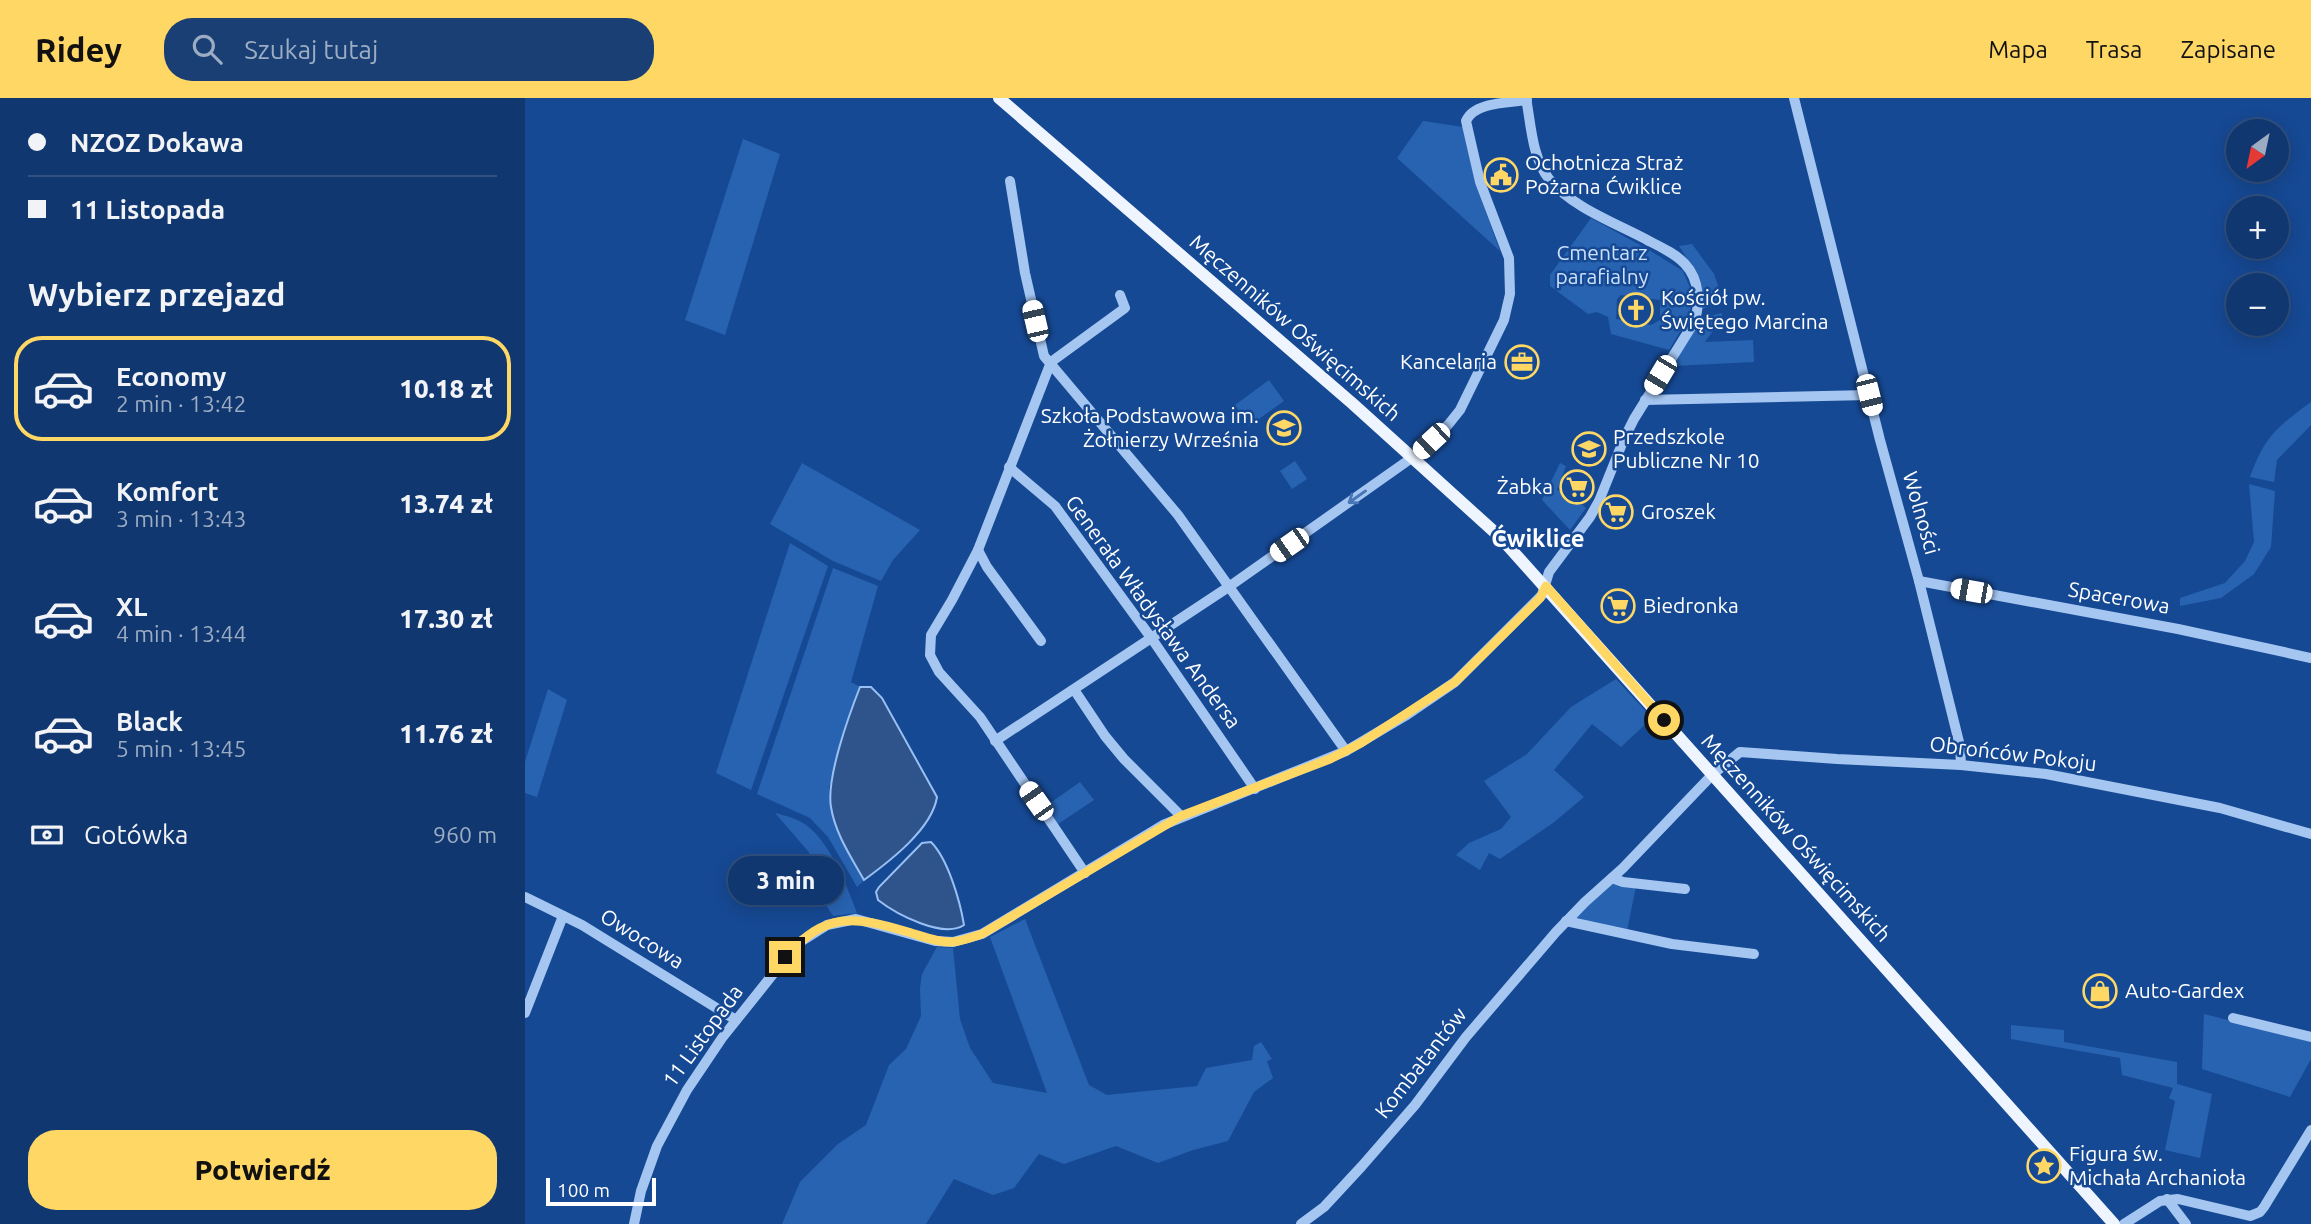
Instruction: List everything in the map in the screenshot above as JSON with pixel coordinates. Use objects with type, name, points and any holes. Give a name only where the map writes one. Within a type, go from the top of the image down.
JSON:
[{"type":"main road","name":"Męczenników Oświęcimskich","points":[[999,98],[1494,530],[2114,1224]]},
{"type":"street","name":"Wolności","points":[[1794,98],[1919,582],[1960,746],[1961,765]]},
{"type":"street","points":[[995,741],[1152,639],[1413,457],[1461,410],[1504,320],[1510,294],[1509,258],[1480,182],[1466,121],[1474,110],[1482,107],[1527,99]]},
{"type":"street","name":"11 Listopada","points":[[634,1224],[645,1180],[667,1125],[687,1090],[736,1020],[797,944],[827,925],[856,919],[935,941],[953,942],[982,934],[1181,816],[1346,751],[1405,716],[1455,682],[1540,598],[1549,572],[1599,501],[1624,439],[1645,400],[1693,324],[1697,313],[1698,294],[1694,278],[1686,264],[1568,198],[1549,180],[1539,164],[1527,99]]},
{"type":"street","points":[[1010,181],[1025,273],[1044,356],[1178,515],[1346,751]]},
{"type":"street","points":[[1085,873],[980,718],[939,672],[930,649],[931,635],[978,550],[1051,362],[1125,308],[1120,295]]},
{"type":"street","points":[[1645,400],[1869,395]]},
{"type":"street","name":"Generała Władysława Andersa","points":[[1009,467],[1055,506],[1152,639],[1255,789]]},
{"type":"street","points":[[978,550],[987,567],[1041,641]]},
{"type":"street","name":"Spacerowa","points":[[1919,582],[2178,629],[2311,658]]},
{"type":"street","points":[[1075,691],[1118,751],[1181,816]]},
{"type":"street","name":"Obrońców Pokoju","points":[[1713,774],[1735,754],[1744,751],[1961,765],[2046,774],[2162,796],[2220,808],[2311,834]]},
{"type":"street","name":"Kombatantów","points":[[1301,1224],[1324,1207],[1362,1166],[1415,1105],[1466,1037],[1566,921],[1612,878],[1713,774]]},
{"type":"street","points":[[1612,878],[1623,882],[1685,889]]},
{"type":"street","name":"Owocowa","points":[[525,897],[582,925],[736,1020]]},
{"type":"street","points":[[525,1013],[563,916]]},
{"type":"street","points":[[1566,921],[1672,944],[1754,954]]},
{"type":"street","points":[[2233,1018],[2311,1037]]},
{"type":"street","points":[[2124,1224],[2149,1206],[2167,1199],[2189,1200],[2250,1216],[2256,1215],[2264,1207],[2311,1130]]},
{"type":"street","points":[[2167,1199],[2186,1224]]},
{"type":"green space","points":[[1423,121],[1463,127],[1475,182],[1500,251],[1397,158]]},
{"type":"green space","points":[[743,139],[780,154],[725,335],[685,320]]},
{"type":"green space","name":"Cmentarz parafialny","points":[[1591,218],[1683,271],[1693,295],[1689,317],[1669,350],[1611,334],[1608,317],[1597,312],[1588,314],[1550,286],[1550,275]],"holes":[[[1621,295],[1660,300],[1660,320],[1651,325],[1616,319],[1617,299]]]},
{"type":"green space","points":[[1692,244],[1714,274],[1724,303],[1701,309],[1698,276],[1679,246]]},
{"type":"green space","points":[[1722,313],[1722,318],[1705,342],[1753,340],[1754,362],[1673,366],[1701,318]]},
{"type":"green space","points":[[1269,380],[1284,401],[1249,426],[1235,405]]},
{"type":"green space","points":[[2311,402],[2311,425],[2277,460],[2274,482],[2250,477],[2273,434]]},
{"type":"green space","points":[[1295,461],[1307,479],[1292,489],[1280,471]]},
{"type":"green space","points":[[802,463],[920,530],[893,560],[881,581],[833,561],[770,524]]},
{"type":"green space","points":[[1560,463],[1566,466],[1557,490],[1586,508],[1570,530],[1542,500]]},
{"type":"green space","points":[[2249,484],[2275,491],[2271,547],[2254,574],[2221,598],[2180,606],[2180,598],[2225,583],[2245,561],[2254,542]]},
{"type":"green space","points":[[790,543],[828,566],[751,790],[716,773]]},
{"type":"green space","points":[[833,568],[878,586],[851,682],[860,687],[829,788],[836,827],[864,880],[857,887],[828,837],[810,818],[757,794]]},
{"type":"green space","points":[[1616,679],[1652,718],[1621,747],[1592,724],[1554,770],[1584,797],[1553,823],[1500,859],[1489,853],[1480,870],[1456,855],[1469,843],[1501,829],[1511,817],[1484,781],[1527,754],[1571,707]]},
{"type":"green space","points":[[548,689],[567,700],[537,797],[525,793],[525,762]]},
{"type":"green space","points":[[1080,782],[1094,800],[1058,824],[1046,806]]},
{"type":"green space","points":[[775,813],[802,823],[823,842],[837,865],[857,913],[833,916],[822,899],[819,872],[808,851]]},
{"type":"green space","points":[[1612,881],[1636,886],[1627,931],[1574,919]]},
{"type":"green space","points":[[1025,919],[1089,1085],[1107,1095],[1197,1086],[1206,1068],[1252,1060],[1254,1046],[1261,1042],[1272,1059],[1267,1061],[1273,1078],[1254,1092],[1228,1141],[1158,1163],[1116,1146],[1064,1164],[1039,1154],[1014,1188],[993,1195],[954,1179],[926,1224],[782,1224],[800,1182],[838,1144],[866,1125],[889,1065],[906,1049],[921,1016],[922,974],[937,947],[953,948],[960,1019],[970,1048],[993,1083],[1047,1093],[990,937]]},
{"type":"green space","points":[[2204,1014],[2311,1041],[2311,1059],[2290,1097],[2202,1069]]},
{"type":"green space","points":[[2011,1025],[2064,1030],[2064,1042],[2177,1062],[2177,1084],[2212,1094],[2200,1158],[2165,1150],[2175,1101],[2169,1098],[2173,1088],[2122,1075],[2120,1058],[2011,1039]]},
{"type":"shaded area","points":[[860,687],[871,687],[882,698],[937,797],[919,832],[897,854],[864,880],[836,826],[830,795],[839,747]]},
{"type":"shaded area","points":[[931,842],[948,869],[960,904],[964,925],[955,929],[920,923],[878,900],[876,892],[879,887],[922,843]]},
{"type":"place","name":"Ochotnicza Straż Pożarna Ćwiklice","points":[[1501,175]]},
{"type":"place","name":"Kościół pw. Świętego Marcina","points":[[1636,310]]},
{"type":"place","name":"Kancelaria","points":[[1522,362]]},
{"type":"place","name":"Szkoła Podstawowa im. Żołnierzy Września","points":[[1284,428]]},
{"type":"place","name":"Przedszkole Publiczne Nr 10","points":[[1589,449]]},
{"type":"place","name":"Żabka","points":[[1577,487]]},
{"type":"place","name":"Groszek","points":[[1616,512]]},
{"type":"place","name":"Biedronka","points":[[1618,606]]},
{"type":"place","name":"Auto-Gardex","points":[[2100,991]]},
{"type":"place","name":"Figura św. Michała Archanioła","points":[[2044,1166]]},
{"type":"district","name":"Ćwiklice","points":[[1538,539]]},
{"type":"route","points":[[785,957],[807,936],[827,925],[856,919],[935,941],[953,942],[982,934],[1163,825],[1330,759],[1405,716],[1455,682],[1540,598],[1546,586],[1664,720]]}]
